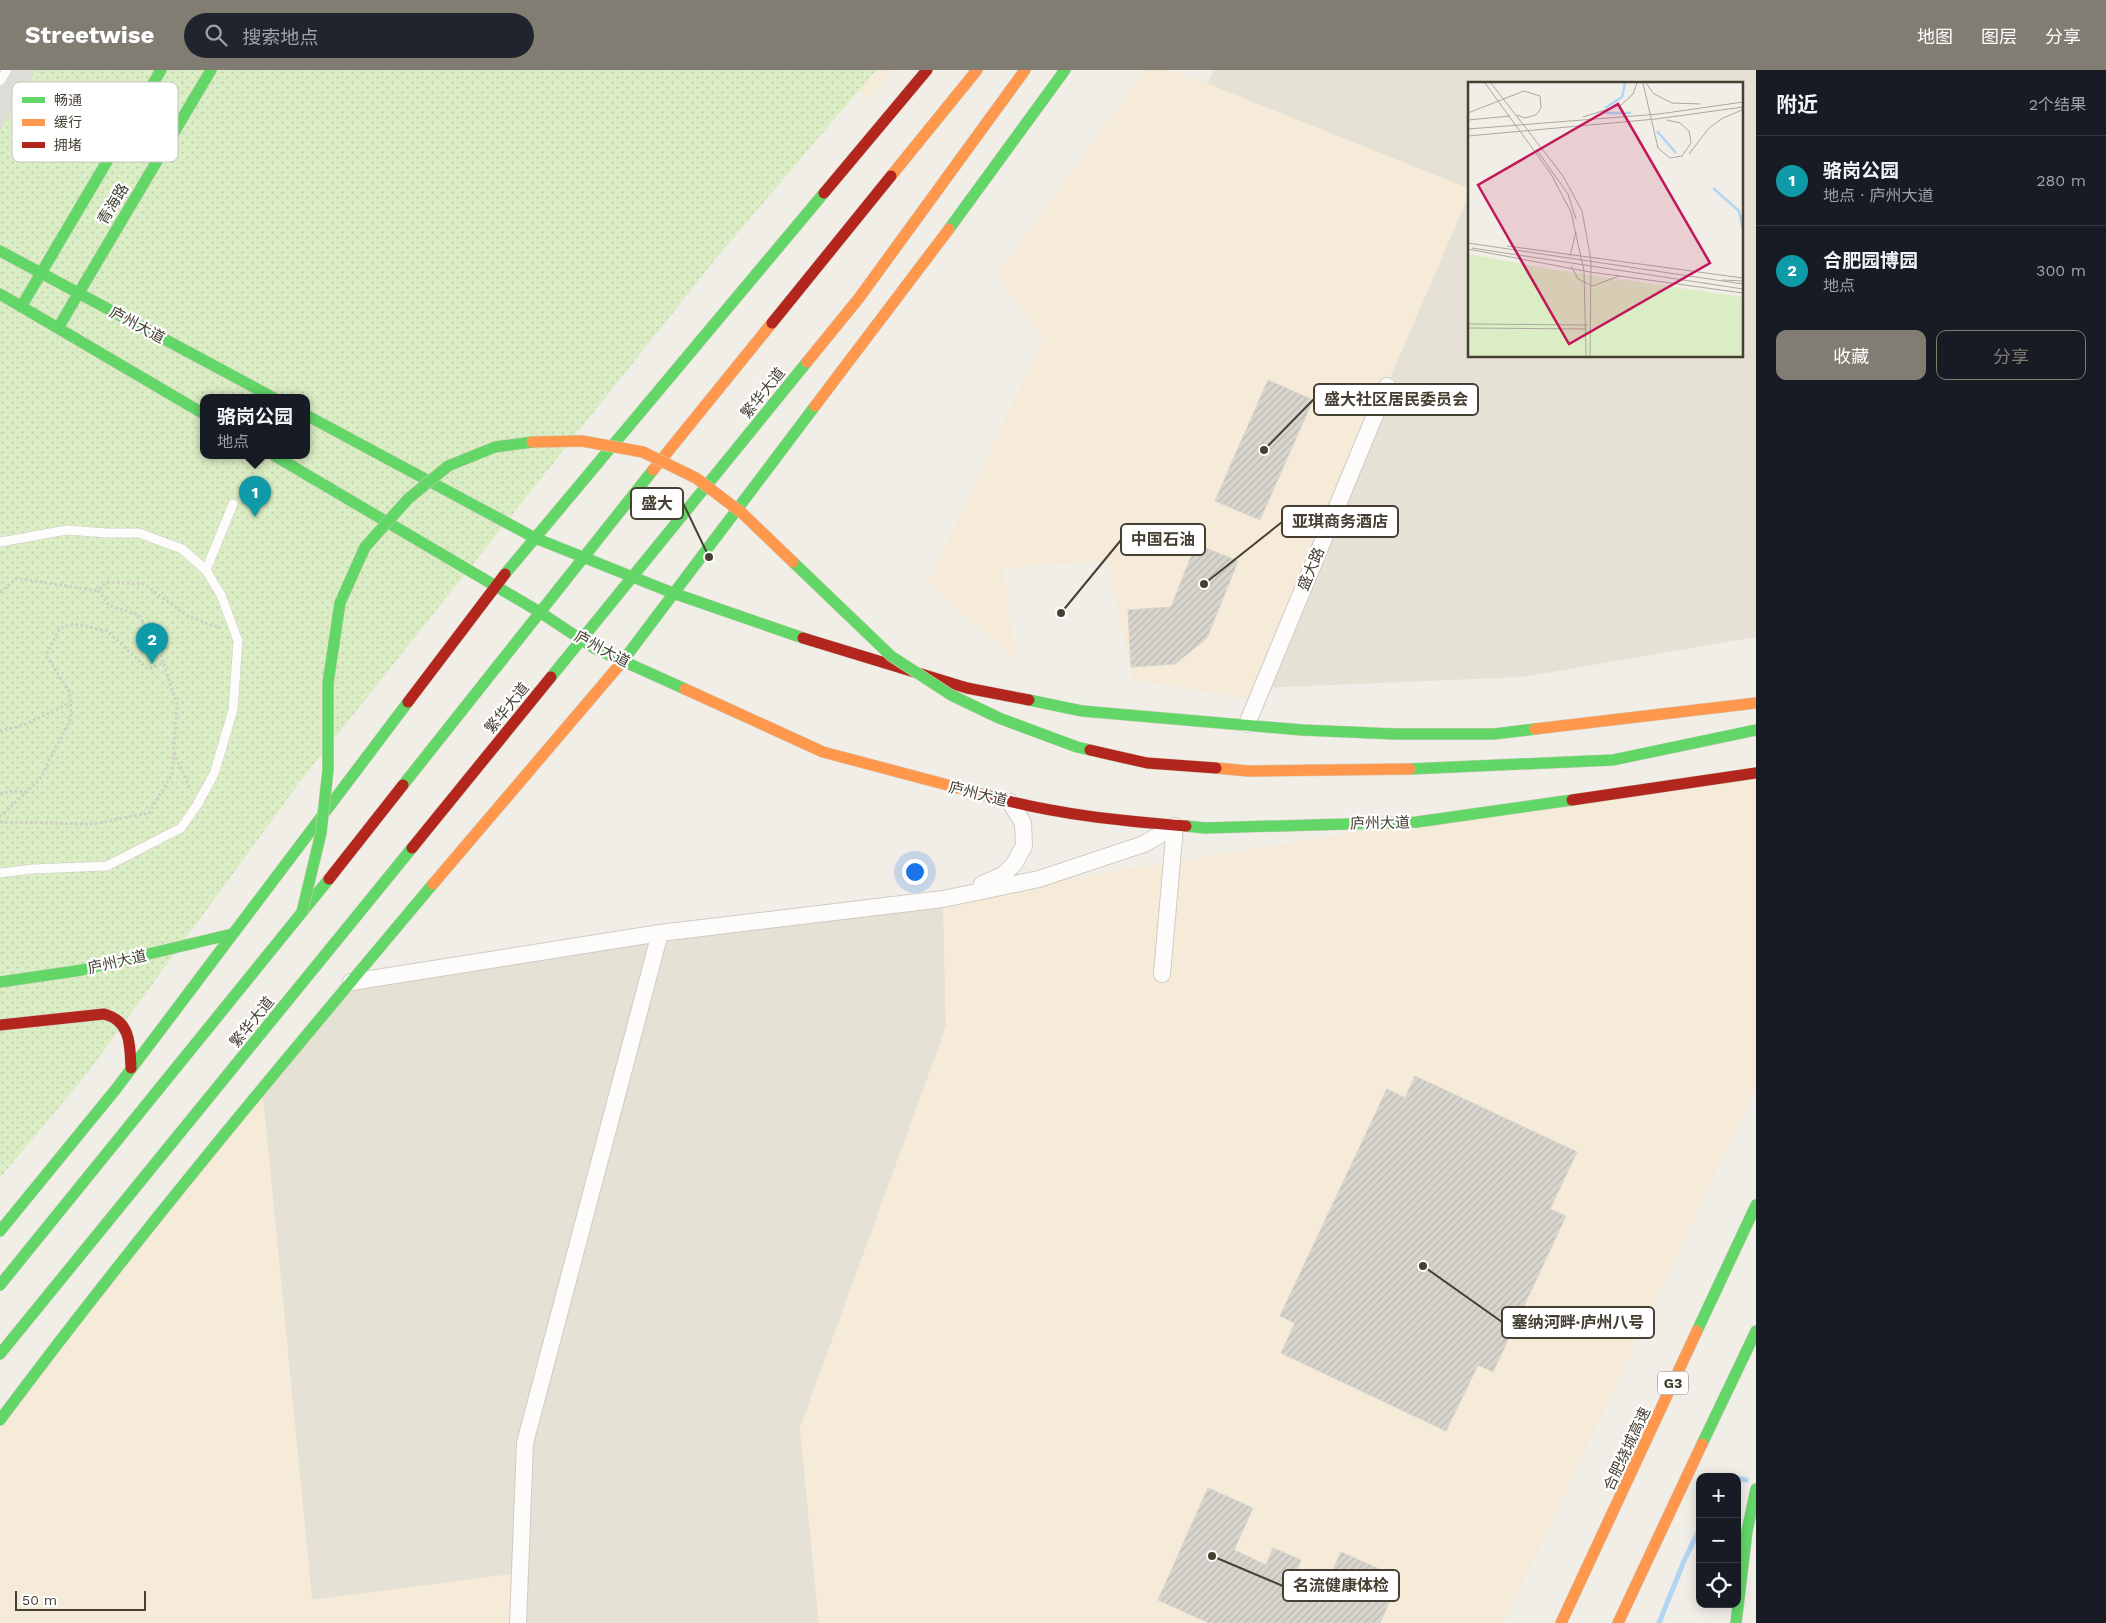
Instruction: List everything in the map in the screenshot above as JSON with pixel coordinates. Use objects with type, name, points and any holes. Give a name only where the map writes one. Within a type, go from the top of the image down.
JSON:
[{"type":"main road","name":"青海路","points":[[154,82],[161,70]]},
{"type":"main road","name":"青海路","points":[[178,126],[212,70]]},
{"type":"main road","points":[[0,1231],[131,1068],[496,585],[927,70]]},
{"type":"main road","name":"繁华大道","points":[[0,1285],[302,912],[538,610],[977,70]]},
{"type":"main road","name":"繁华大道","points":[[0,1354],[859,298],[1025,70]]},
{"type":"main road","points":[[0,1420],[43,1362],[262,1087],[622,660],[929,255],[1066,70]]},
{"type":"main road","name":"青海路","points":[[21,307],[106,162]]},
{"type":"main road","name":"青海路","points":[[58,328],[156,162]]},
{"type":"main road","name":"庐州大道","points":[[0,251],[266,394]]},
{"type":"main road","points":[[0,294],[200,412]]},
{"type":"main road","points":[[310,418],[535,538],[673,593],[783,632],[967,688],[1082,711],[1302,730],[1386,734],[1494,734],[1756,703]]},
{"type":"main road","points":[[302,912],[322,824],[328,770],[328,683],[340,603],[365,547],[408,499],[448,466],[495,447],[536,441],[582,441],[643,452],[696,478],[742,513],[891,656],[951,695],[1000,718],[1077,747],[1147,763],[1248,771],[1410,769],[1613,760],[1756,730]]},
{"type":"main road","name":"庐州大道","points":[[280,459],[538,610],[594,648],[823,752],[1010,802],[1121,821],[1205,828],[1418,822],[1756,773]]},
{"type":"main road","name":"庐州大道","points":[[0,982],[82,970],[232,934]]},
{"type":"main road","points":[[0,1025],[74,1016],[104,1014],[111,1016],[117,1018],[123,1026],[129,1045],[131,1068]]},
{"type":"main road","name":"合肥绕城高速","points":[[1560,1623],[1591,1562],[1756,1205]]},
{"type":"main road","points":[[1618,1623],[1756,1330]]},
{"type":"main road","points":[[0,1411],[43,1362]]},
{"type":"main road","points":[[1736,1623],[1748,1531],[1756,1489]]},
{"type":"street","name":"盛大路","points":[[1247,724],[1387,386]]},
{"type":"street","points":[[943,899],[1003,875],[1014,864],[1024,846],[1024,823],[1010,802]]},
{"type":"street","points":[[351,982],[660,932],[943,899],[1039,879],[1144,844],[1175,826]]},
{"type":"street","points":[[1162,974],[1175,826]]},
{"type":"street","points":[[518,1623],[525,1443],[660,932]]},
{"type":"lane","points":[[0,81],[7,70]]},
{"type":"lane","points":[[206,570],[234,504]]},
{"type":"lane","points":[[0,542],[67,530],[138,533],[182,550],[206,570],[221,595],[238,641],[233,710],[214,774],[197,805],[181,828],[107,866],[33,869],[0,873]]},
{"type":"path","points":[[0,592],[16,578],[98,591],[110,606],[139,615],[160,653],[177,704],[172,774],[149,812],[93,824],[0,822]]},
{"type":"path","points":[[98,591],[107,582],[144,584],[188,617],[236,633]]},
{"type":"path","points":[[0,817],[40,779],[70,718],[70,694],[46,655],[60,628],[75,624],[107,631],[148,668],[164,663]]},
{"type":"path","points":[[0,731],[26,724],[70,703]]},
{"type":"path","points":[[173,752],[197,805]]},
{"type":"path","points":[[0,794],[10,791],[26,792]]},
{"type":"shaded area","points":[[0,70],[36,70],[29,82],[12,82],[12,111],[0,131]]},
{"type":"shaded area","points":[[828,70],[894,70],[870,98]]},
{"type":"shaded area","points":[[1145,70],[1167,70],[1206,83],[1468,188],[1468,197],[1251,699],[1133,680],[1107,561],[1003,568],[1016,660],[928,583],[1043,339],[997,274]]},
{"type":"shaded area","points":[[1215,70],[1756,70],[1756,637],[1522,677],[1257,688],[1468,197],[1468,358],[1744,358],[1744,82],[1468,82],[1468,188],[1206,83]]},
{"type":"shaded area","points":[[1756,773],[1756,1087],[1504,1623],[819,1623],[800,1428],[946,1027],[943,899],[1417,822]]},
{"type":"shaded area","points":[[943,899],[946,1027],[800,1428],[819,1623],[518,1623],[520,1573],[312,1600],[262,1087],[351,982]]},
{"type":"shaded area","points":[[262,1087],[312,1600],[520,1573],[518,1623],[0,1623],[0,1420]]},
{"type":"green space","points":[[0,70],[876,70],[718,256],[302,779],[89,1071],[0,1178]]},
{"type":"building","points":[[1268,380],[1313,400],[1260,520],[1215,501]]},
{"type":"building","points":[[1196,544],[1238,561],[1207,638],[1175,664],[1131,667],[1128,610],[1171,607]]},
{"type":"building","points":[[1415,1076],[1577,1152],[1550,1209],[1566,1216],[1493,1372],[1478,1365],[1446,1431],[1281,1353],[1295,1323],[1280,1316],[1387,1089],[1405,1098]]},
{"type":"building","points":[[1208,1488],[1253,1508],[1234,1550],[1266,1565],[1273,1548],[1301,1560],[1296,1572],[1326,1585],[1341,1552],[1400,1578],[1380,1623],[1209,1623],[1158,1600]]},
{"type":"waterway","points":[[1741,1479],[1746,1480]]},
{"type":"waterway","points":[[1659,1623],[1696,1536]]},
{"type":"traffic: fast","points":[[154,82],[161,70]]},
{"type":"traffic: fast","points":[[178,126],[211,70]]},
{"type":"traffic: fast","points":[[949,229],[1065,70]]},
{"type":"traffic: fast","points":[[21,307],[107,162]]},
{"type":"traffic: fast","points":[[58,328],[156,162]]},
{"type":"traffic: fast","points":[[505,574],[824,193]]},
{"type":"traffic: fast","points":[[0,251],[267,394]]},
{"type":"traffic: fast","points":[[0,294],[200,412]]},
{"type":"traffic: fast","points":[[551,677],[807,362]]},
{"type":"traffic: fast","points":[[622,662],[815,406]]},
{"type":"traffic: fast","points":[[310,417],[535,538],[673,593],[803,638]]},
{"type":"traffic: fast","points":[[302,912],[321,833],[328,770],[328,683],[340,603],[365,547],[408,499],[448,466],[495,447],[532,442]]},
{"type":"traffic: fast","points":[[280,459],[538,611],[594,648],[685,689]]},
{"type":"traffic: fast","points":[[403,785],[653,470]]},
{"type":"traffic: fast","points":[[793,562],[891,656],[951,695],[999,718],[1090,750]]},
{"type":"traffic: fast","points":[[1029,700],[1082,711],[1302,730],[1395,734],[1494,734],[1535,729]]},
{"type":"traffic: fast","points":[[0,1231],[116,1089],[408,702]]},
{"type":"traffic: fast","points":[[1410,769],[1613,760],[1756,730]]},
{"type":"traffic: fast","points":[[1186,826],[1205,828],[1417,822],[1572,800]]},
{"type":"traffic: fast","points":[[0,1354],[412,848]]},
{"type":"traffic: fast","points":[[0,1285],[329,879]]},
{"type":"traffic: fast","points":[[0,1420],[158,1216],[267,1082],[433,884]]},
{"type":"traffic: fast","points":[[0,982],[82,970],[232,934]]},
{"type":"traffic: fast","points":[[1697,1331],[1756,1205]]},
{"type":"traffic: fast","points":[[1702,1444],[1756,1331]]},
{"type":"traffic: fast","points":[[1736,1623],[1747,1531],[1756,1489]]},
{"type":"traffic: slow","points":[[891,176],[977,70]]},
{"type":"traffic: slow","points":[[807,362],[859,298],[1025,70]]},
{"type":"traffic: slow","points":[[815,406],[949,229]]},
{"type":"traffic: slow","points":[[653,470],[772,323]]},
{"type":"traffic: slow","points":[[532,442],[582,441],[643,452],[696,478],[742,513],[793,562]]},
{"type":"traffic: slow","points":[[433,884],[622,662]]},
{"type":"traffic: slow","points":[[685,689],[823,752],[989,796]]},
{"type":"traffic: slow","points":[[1535,729],[1756,703]]},
{"type":"traffic: slow","points":[[1216,768],[1248,771],[1410,769]]},
{"type":"traffic: slow","points":[[1561,1623],[1697,1331]]},
{"type":"traffic: slow","points":[[1618,1623],[1702,1444]]},
{"type":"traffic: jam","points":[[824,193],[927,70]]},
{"type":"traffic: jam","points":[[772,323],[891,176]]},
{"type":"traffic: jam","points":[[408,702],[505,574]]},
{"type":"traffic: jam","points":[[803,638],[967,688],[1029,700]]},
{"type":"traffic: jam","points":[[412,848],[551,677]]},
{"type":"traffic: jam","points":[[1090,750],[1147,763],[1216,768]]},
{"type":"traffic: jam","points":[[1572,800],[1756,773]]},
{"type":"traffic: jam","points":[[329,879],[403,785]]},
{"type":"traffic: jam","points":[[989,796],[1038,808],[1087,816],[1186,826]]},
{"type":"traffic: jam","points":[[0,1025],[104,1014],[113,1017],[124,1028],[129,1043],[131,1068]]},
{"type":"place","name":"盛大社区居民委员会","points":[[1264,450]]},
{"type":"place","name":"骆岗公园","points":[[255,517]]},
{"type":"place","name":"盛大","points":[[709,557]]},
{"type":"place","name":"亚琪商务酒店","points":[[1204,584]]},
{"type":"place","name":"中国石油","points":[[1061,613]]},
{"type":"place","name":"合肥园博园","points":[[152,664]]},
{"type":"place","name":"塞纳河畔·庐州八号","points":[[1423,1266]]},
{"type":"place","name":"名流健康体检","points":[[1212,1556]]}]
